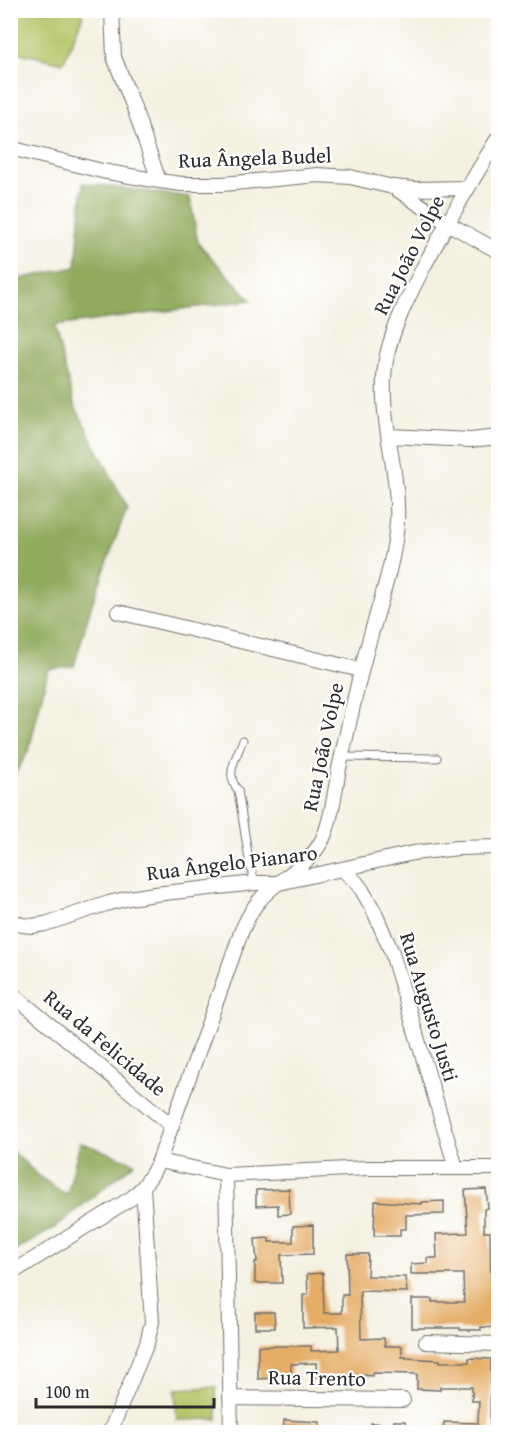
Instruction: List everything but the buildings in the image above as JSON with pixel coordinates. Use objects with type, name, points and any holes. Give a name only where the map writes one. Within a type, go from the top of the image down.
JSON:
[{"type":"street","points":[[112,10],[114,57],[159,181]]},
{"type":"street","name":"Rua João Volpe","points":[[10,1274],[118,1207],[143,1187],[159,1161],[242,930],[258,902],[305,862],[321,843],[330,817],[361,670],[388,570],[397,524],[396,487],[382,387],[387,353],[409,295],[447,223],[498,138]]},
{"type":"street","name":"Rua Ângela Budel","points":[[10,148],[102,171],[159,181],[204,184],[296,176],[336,176],[359,178],[393,187],[432,190],[467,188]]},
{"type":"street","points":[[393,187],[447,223],[498,251]]},
{"type":"street","points":[[389,436],[463,440],[498,437]]},
{"type":"street","points":[[118,612],[361,670]]},
{"type":"street","name":"Rua Ângelo Pianaro","points":[[10,920],[32,926],[129,898],[279,882],[434,850],[498,847]]},
{"type":"street","name":"Rua Augusto Justi","points":[[342,869],[362,890],[374,911],[392,953],[456,1168]]},
{"type":"street","name":"Rua da Felicidade","points":[[12,996],[172,1126]]},
{"type":"street","points":[[159,1161],[226,1175],[325,1169],[498,1168]]},
{"type":"street","points":[[226,1175],[231,1432]]},
{"type":"street","points":[[110,1432],[147,1343],[152,1322],[143,1187]]},
{"type":"street","points":[[426,1342],[498,1344]]},
{"type":"street","name":"Rua Trento","points":[[230,1398],[403,1401]]},
{"type":"lane","points":[[243,740],[230,775],[232,784],[238,790],[255,884]]},
{"type":"lane","points":[[342,757],[437,759]]},
{"type":"green space","points":[[11,10],[81,11],[83,15],[63,63],[11,51]]},
{"type":"green space","points":[[83,183],[190,197],[198,243],[251,300],[54,326],[74,404],[127,507],[91,607],[74,666],[48,670],[29,750],[11,781],[10,344],[13,342],[18,279],[76,267]]},
{"type":"green space","points":[[80,1142],[135,1163],[53,1229],[11,1253],[11,1150],[40,1177],[67,1195]]},
{"type":"green space","points":[[216,1387],[217,1419],[177,1420],[175,1389]]}]
